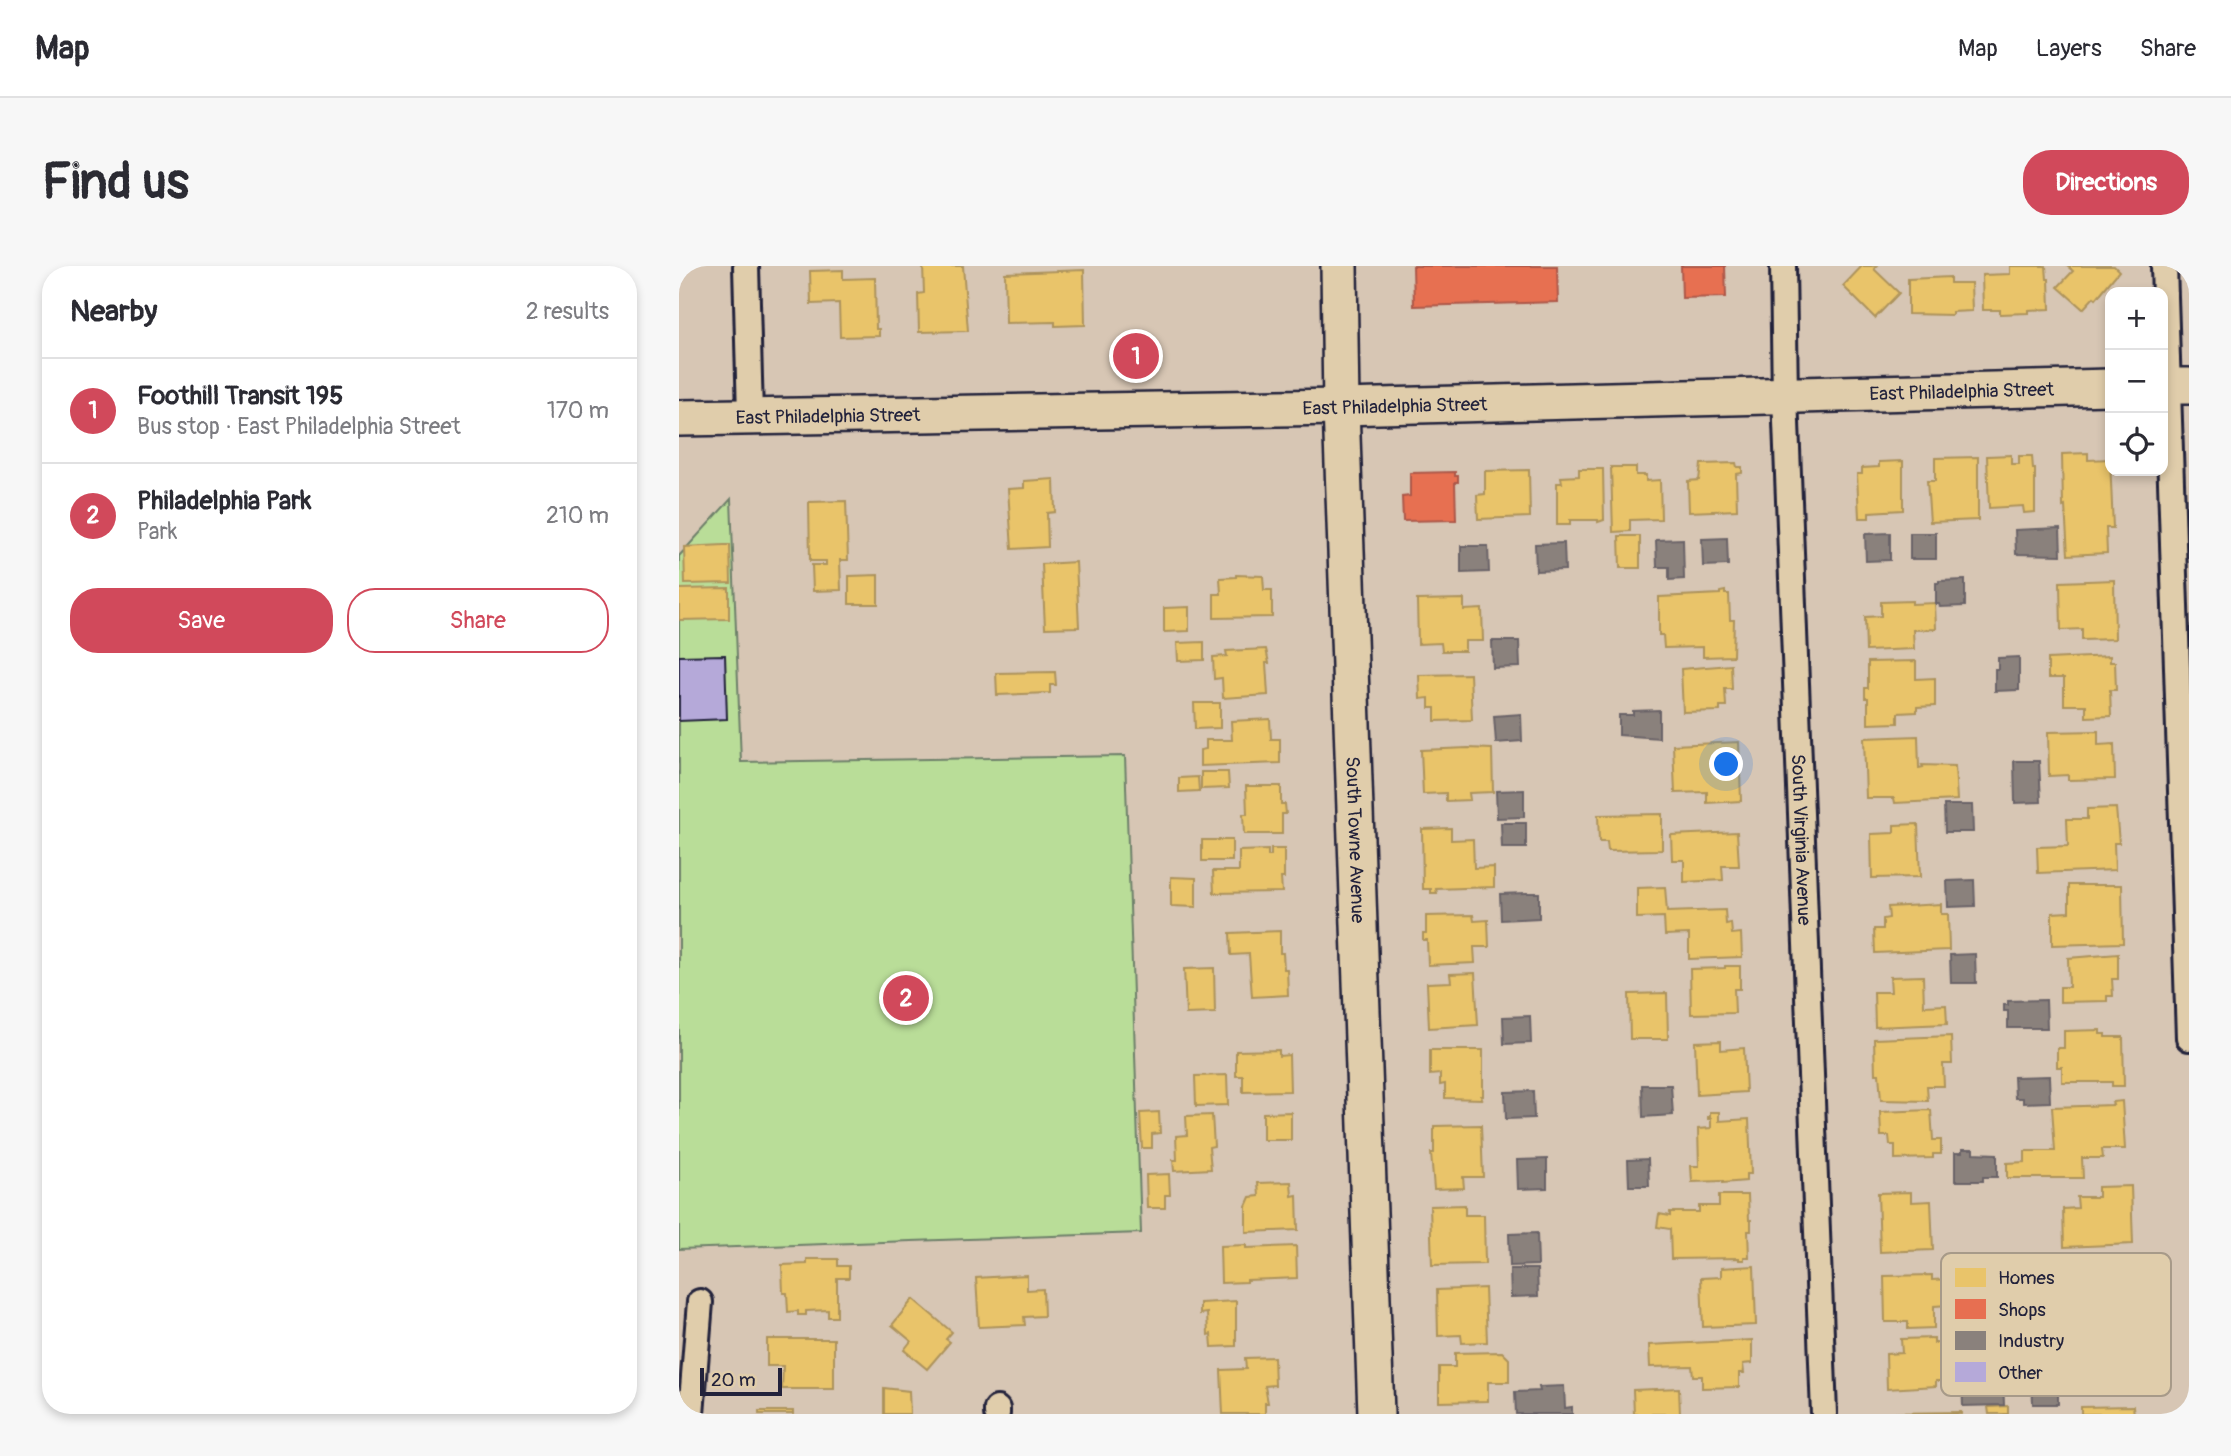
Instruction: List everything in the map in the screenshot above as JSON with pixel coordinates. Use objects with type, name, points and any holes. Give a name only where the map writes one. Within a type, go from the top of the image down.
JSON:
[{"type":"street","points":[[745,266],[750,415]]},
{"type":"street","name":"South Towne Avenue","points":[[1339,266],[1341,407],[1376,1414]]},
{"type":"street","name":"South Virginia Avenue","points":[[1783,266],[1785,396],[1824,1414]]},
{"type":"street","points":[[2164,266],[2173,386],[2189,1038]]},
{"type":"street","name":"East Philadelphia Street","points":[[679,418],[1341,407],[2105,387]]},
{"type":"street","points":[[691,1414],[700,1302]]},
{"type":"green space","points":[[731,499],[741,762],[1125,756],[1141,1233],[679,1249],[679,556]]},
{"type":"building: Homes","points":[[923,266],[963,266],[968,331],[919,332],[918,294],[924,293]]},
{"type":"building: Homes","points":[[1862,266],[1877,266],[1874,269],[1899,293],[1875,318],[1843,286]]},
{"type":"building: Homes","points":[[2010,266],[2046,266],[2050,309],[2000,314],[2000,310],[1983,310],[1982,275],[2010,274]]},
{"type":"building: Homes","points":[[2067,266],[2114,266],[2119,271],[2096,299],[2094,297],[2083,309],[2058,287],[2073,271]]},
{"type":"building: Homes","points":[[843,270],[843,279],[875,278],[876,329],[879,329],[879,336],[840,337],[839,303],[811,304],[810,271]]},
{"type":"building: Homes","points":[[1084,270],[1085,325],[1055,326],[1055,322],[1006,323],[1005,273]]},
{"type":"building: Homes","points":[[1950,277],[1950,283],[1971,283],[1972,311],[1952,312],[1952,315],[1908,314],[1908,279]]},
{"type":"building: Homes","points":[[2088,453],[2088,460],[2105,459],[2105,476],[2111,476],[2113,528],[2106,528],[2107,553],[2068,555],[2065,506],[2063,507],[2062,454]]},
{"type":"building: Homes","points":[[2011,455],[2011,464],[2019,464],[2019,456],[2032,456],[2035,469],[2035,512],[2024,513],[2023,506],[1989,508],[1987,456]]},
{"type":"building: Homes","points":[[1978,457],[1978,520],[1930,522],[1927,481],[1935,481],[1935,458]]},
{"type":"building: Homes","points":[[1903,461],[1903,510],[1869,512],[1869,518],[1859,518],[1857,474],[1862,474],[1862,468],[1879,467],[1879,462]]},
{"type":"building: Homes","points":[[1736,463],[1737,467],[1742,467],[1742,473],[1736,474],[1737,510],[1689,512],[1688,481],[1699,480],[1701,464]]},
{"type":"building: Homes","points":[[1611,467],[1636,467],[1636,475],[1646,475],[1646,481],[1660,480],[1661,519],[1630,520],[1630,531],[1613,532]]},
{"type":"building: Homes","points":[[1579,469],[1603,469],[1604,520],[1570,520],[1570,525],[1557,525],[1557,483],[1562,483],[1561,477],[1579,476]]},
{"type":"building: Homes","points":[[1529,470],[1530,517],[1478,519],[1477,495],[1485,494],[1485,471]]},
{"type":"building: Homes","points":[[1054,479],[1055,512],[1047,513],[1048,547],[1012,549],[1008,489],[1024,488],[1024,481]]},
{"type":"building: Homes","points":[[846,501],[848,560],[840,560],[841,590],[813,591],[812,565],[826,565],[826,561],[810,561],[809,502]]},
{"type":"building: Homes","points":[[1619,536],[1640,536],[1640,568],[1620,568]]},
{"type":"building: Homes","points":[[730,545],[731,583],[685,584],[684,547]]},
{"type":"building: Homes","points":[[1076,562],[1079,627],[1045,628],[1042,564]]},
{"type":"building: Homes","points":[[878,575],[878,604],[849,604],[849,576]]},
{"type":"building: Homes","points":[[1236,575],[1263,576],[1264,590],[1272,590],[1272,617],[1214,618],[1214,594],[1221,594],[1220,578]]},
{"type":"building: Homes","points":[[2114,580],[2115,639],[2082,640],[2082,629],[2061,630],[2060,582]]},
{"type":"building: Homes","points":[[729,588],[729,619],[679,620],[679,589]]},
{"type":"building: Homes","points":[[1725,591],[1725,594],[1729,594],[1730,620],[1734,620],[1733,656],[1703,657],[1703,647],[1664,648],[1663,635],[1659,635],[1659,597],[1720,594]]},
{"type":"building: Homes","points":[[1464,599],[1464,610],[1482,609],[1483,641],[1465,641],[1465,651],[1442,651],[1441,643],[1418,644],[1417,600]]},
{"type":"building: Homes","points":[[1912,601],[1912,604],[1935,603],[1936,629],[1913,630],[1914,649],[1866,651],[1865,617],[1881,616],[1881,602]]},
{"type":"building: Homes","points":[[1189,607],[1189,631],[1164,632],[1164,608]]},
{"type":"building: Homes","points":[[1204,642],[1204,660],[1178,661],[1177,643]]},
{"type":"building: Homes","points":[[1266,649],[1269,663],[1266,663],[1268,695],[1223,698],[1222,678],[1214,679],[1213,657],[1227,656],[1226,651]]},
{"type":"building: Homes","points":[[2110,656],[2110,662],[2115,662],[2116,690],[2110,690],[2111,716],[2086,717],[2086,705],[2064,705],[2064,678],[2048,678],[2048,659]]},
{"type":"building: Homes","points":[[1916,661],[1916,679],[1935,678],[1935,706],[1917,707],[1917,712],[1898,713],[1898,723],[1868,724],[1868,698],[1865,698],[1865,688],[1868,688],[1868,662]]},
{"type":"building: Homes","points":[[1731,665],[1732,689],[1725,689],[1726,706],[1720,706],[1720,711],[1683,712],[1681,669]]},
{"type":"building: Homes","points":[[1055,672],[1056,685],[1050,685],[1050,693],[997,695],[996,673]]},
{"type":"building: Homes","points":[[1470,674],[1472,720],[1435,721],[1435,708],[1429,708],[1429,698],[1420,699],[1419,675]]},
{"type":"building: Homes","points":[[1194,703],[1220,703],[1220,728],[1195,729]]},
{"type":"building: Homes","points":[[1270,719],[1271,739],[1280,739],[1280,763],[1200,766],[1200,750],[1206,749],[1206,740],[1232,740],[1231,721]]},
{"type":"building: Homes","points":[[2098,731],[2098,745],[2114,744],[2115,779],[2068,780],[2068,775],[2049,776],[2048,732]]},
{"type":"building: Homes","points":[[1918,736],[1919,768],[1923,767],[1922,765],[1955,766],[1957,800],[1895,803],[1894,798],[1866,798],[1864,738]]},
{"type":"building: Homes","points":[[1739,742],[1741,801],[1707,803],[1707,792],[1675,793],[1673,745]]},
{"type":"building: Homes","points":[[1492,749],[1493,792],[1469,793],[1470,800],[1446,801],[1446,793],[1423,794],[1421,750]]},
{"type":"building: Homes","points":[[1201,772],[1228,772],[1229,788],[1201,789]]},
{"type":"building: Homes","points":[[1198,777],[1199,791],[1179,792],[1179,778]]},
{"type":"building: Homes","points":[[1246,786],[1281,786],[1281,804],[1285,804],[1286,814],[1282,814],[1282,834],[1244,834],[1243,814],[1247,814]]},
{"type":"building: Homes","points":[[2116,808],[2119,843],[2114,843],[2115,870],[2038,873],[2037,847],[2068,846],[2067,819],[2087,819],[2087,809]]},
{"type":"building: Homes","points":[[1662,814],[1662,850],[1608,851],[1607,842],[1599,842],[1598,815]]},
{"type":"building: Homes","points":[[1918,824],[1920,877],[1872,878],[1871,834],[1894,833],[1894,825]]},
{"type":"building: Homes","points":[[1451,828],[1451,840],[1473,839],[1474,868],[1494,867],[1494,887],[1436,889],[1437,893],[1431,893],[1431,889],[1423,889],[1422,829]]},
{"type":"building: Homes","points":[[1737,832],[1739,866],[1722,866],[1723,880],[1684,882],[1684,860],[1672,860],[1671,835]]},
{"type":"building: Homes","points":[[1202,840],[1232,840],[1232,861],[1202,861]]},
{"type":"building: Homes","points":[[1271,849],[1284,849],[1282,892],[1214,893],[1213,871],[1239,871],[1239,851],[1268,850],[1268,856],[1271,856]]},
{"type":"building: Homes","points":[[1171,877],[1196,878],[1196,907],[1171,906]]},
{"type":"building: Homes","points":[[2069,885],[2122,885],[2123,943],[2052,945],[2052,913],[2069,912]]},
{"type":"building: Homes","points":[[1665,887],[1667,912],[1725,910],[1726,924],[1731,923],[1732,934],[1741,933],[1742,957],[1689,959],[1689,934],[1665,935],[1664,917],[1637,918],[1637,888]]},
{"type":"building: Homes","points":[[1941,904],[1941,914],[1948,914],[1949,950],[1875,953],[1874,929],[1883,929],[1883,919],[1889,918],[1888,907]]},
{"type":"building: Homes","points":[[1473,915],[1474,921],[1488,920],[1489,947],[1474,947],[1475,963],[1428,965],[1427,940],[1423,940],[1423,933],[1426,933],[1426,916]]},
{"type":"building: Homes","points":[[1280,931],[1280,953],[1283,953],[1284,969],[1287,969],[1288,995],[1252,997],[1249,954],[1231,955],[1230,933]]},
{"type":"building: Homes","points":[[2118,954],[2118,979],[2112,979],[2113,996],[2107,996],[2107,1001],[2060,1002],[2060,987],[2069,987],[2068,958]]},
{"type":"building: Homes","points":[[1740,966],[1740,989],[1734,989],[1735,1013],[1691,1014],[1690,969]]},
{"type":"building: Homes","points":[[1214,968],[1215,1013],[1186,1014],[1184,969]]},
{"type":"building: Homes","points":[[1475,973],[1478,1025],[1429,1028],[1427,983],[1451,982],[1450,974]]},
{"type":"building: Homes","points":[[1923,976],[1924,1006],[1946,1005],[1947,1024],[1875,1027],[1874,992],[1891,992],[1890,977]]},
{"type":"building: Homes","points":[[1667,993],[1668,1039],[1630,1039],[1629,994]]},
{"type":"building: Homes","points":[[2100,1030],[2100,1034],[2105,1034],[2105,1037],[2123,1037],[2124,1086],[2112,1086],[2112,1082],[2062,1082],[2062,1067],[2057,1067],[2057,1048],[2064,1048],[2064,1031]]},
{"type":"building: Homes","points":[[1951,1036],[1952,1064],[1943,1064],[1944,1086],[1927,1086],[1928,1101],[1881,1100],[1879,1074],[1875,1074],[1874,1039]]},
{"type":"building: Homes","points":[[1721,1041],[1721,1050],[1744,1048],[1746,1092],[1697,1095],[1695,1042]]},
{"type":"building: Homes","points":[[1279,1050],[1279,1056],[1289,1055],[1290,1091],[1243,1092],[1243,1076],[1236,1076],[1236,1051]]},
{"type":"building: Homes","points":[[1430,1050],[1483,1050],[1482,1099],[1445,1098],[1445,1084],[1440,1085],[1440,1074],[1430,1075]]},
{"type":"building: Homes","points":[[1227,1075],[1228,1105],[1196,1106],[1195,1076]]},
{"type":"building: Homes","points":[[2122,1101],[2125,1149],[2102,1149],[2103,1158],[2082,1158],[2083,1178],[2007,1178],[2007,1163],[2025,1162],[2025,1151],[2055,1151],[2052,1107],[2113,1105],[2112,1102]]},
{"type":"building: Homes","points":[[1931,1110],[1933,1140],[1941,1140],[1941,1154],[1933,1154],[1933,1158],[1895,1159],[1895,1145],[1890,1145],[1889,1136],[1881,1136],[1880,1112]]},
{"type":"building: Homes","points":[[1159,1112],[1160,1133],[1152,1134],[1152,1148],[1142,1148],[1140,1113]]},
{"type":"building: Homes","points":[[1291,1112],[1291,1140],[1263,1140],[1263,1113]]},
{"type":"building: Homes","points":[[1710,1112],[1719,1112],[1719,1121],[1749,1119],[1751,1174],[1746,1174],[1746,1181],[1692,1182],[1691,1166],[1699,1166],[1698,1129],[1711,1128],[1711,1119],[1708,1119]]},
{"type":"building: Homes","points":[[1212,1115],[1214,1146],[1209,1147],[1211,1169],[1174,1171],[1173,1160],[1177,1160],[1176,1136],[1187,1135],[1186,1116]]},
{"type":"building: Homes","points":[[1481,1125],[1483,1177],[1463,1177],[1464,1188],[1434,1189],[1431,1153],[1434,1153],[1434,1126]]},
{"type":"building: Homes","points":[[1169,1174],[1170,1195],[1165,1195],[1165,1208],[1147,1208],[1146,1175]]},
{"type":"building: Homes","points":[[1291,1182],[1292,1196],[1297,1195],[1298,1230],[1246,1232],[1246,1206],[1250,1197],[1259,1196],[1258,1183]]},
{"type":"building: Homes","points":[[2131,1186],[2133,1244],[2064,1247],[2063,1209],[2078,1208],[2077,1197],[2098,1197],[2098,1187]]},
{"type":"building: Homes","points":[[1911,1192],[1911,1202],[1931,1201],[1933,1250],[1880,1252],[1878,1193]]},
{"type":"building: Homes","points":[[1719,1195],[1748,1195],[1751,1220],[1751,1231],[1748,1231],[1749,1257],[1744,1257],[1744,1260],[1671,1259],[1670,1229],[1657,1227],[1659,1214],[1670,1216],[1670,1212],[1699,1212],[1699,1206],[1719,1206]]},
{"type":"building: Homes","points":[[1465,1205],[1465,1215],[1484,1215],[1485,1264],[1432,1265],[1430,1206]]},
{"type":"building: Homes","points":[[1246,1245],[1246,1248],[1296,1246],[1297,1278],[1221,1283],[1220,1246]]},
{"type":"building: Homes","points":[[807,1259],[838,1259],[838,1266],[849,1266],[849,1278],[837,1278],[837,1317],[828,1317],[828,1310],[806,1311],[806,1315],[798,1315],[798,1311],[788,1312],[787,1293],[783,1293],[782,1265],[807,1264]]},
{"type":"building: Homes","points":[[1754,1266],[1756,1325],[1703,1327],[1701,1278],[1721,1277],[1721,1268]]},
{"type":"building: Homes","points":[[1027,1275],[1027,1290],[1043,1289],[1044,1316],[1024,1317],[1025,1325],[979,1327],[976,1278]]},
{"type":"building: Homes","points":[[1932,1275],[1932,1280],[1941,1279],[1941,1306],[1934,1306],[1934,1328],[1908,1329],[1908,1322],[1885,1322],[1884,1276]]},
{"type":"building: Homes","points":[[1485,1288],[1487,1342],[1462,1343],[1461,1335],[1438,1336],[1437,1290]]},
{"type":"building: Homes","points":[[913,1299],[952,1332],[946,1339],[950,1342],[927,1369],[904,1350],[911,1341],[892,1325]]},
{"type":"building: Homes","points":[[1236,1301],[1236,1346],[1212,1347],[1211,1334],[1208,1335],[1207,1313],[1200,1314],[1200,1303]]},
{"type":"building: Homes","points":[[1934,1338],[1934,1343],[1941,1343],[1941,1381],[1936,1381],[1936,1386],[1887,1389],[1886,1354],[1902,1353],[1901,1339]]},
{"type":"building: Homes","points":[[767,1339],[834,1339],[834,1389],[782,1389],[783,1366],[767,1366]]},
{"type":"building: Homes","points":[[1752,1340],[1752,1363],[1743,1364],[1744,1373],[1739,1373],[1739,1387],[1702,1388],[1702,1376],[1693,1376],[1692,1366],[1650,1367],[1649,1345]]},
{"type":"building: Homes","points":[[1502,1352],[1509,1359],[1509,1382],[1488,1382],[1488,1401],[1439,1402],[1439,1367],[1455,1367],[1455,1353]]},
{"type":"building: Homes","points":[[1274,1357],[1275,1385],[1265,1386],[1268,1403],[1265,1403],[1265,1414],[1223,1414],[1221,1370],[1246,1369],[1245,1358]]},
{"type":"building: Homes","points":[[884,1388],[909,1391],[910,1414],[884,1414]]},
{"type":"building: Homes","points":[[1679,1388],[1680,1414],[1634,1414],[1633,1390]]},
{"type":"building: Homes","points":[[2008,1406],[2008,1414],[1989,1414],[1988,1407]]},
{"type":"building: Homes","points":[[2133,1406],[2134,1414],[2081,1414],[2081,1407]]},
{"type":"building: Homes","points":[[759,1411],[793,1411],[793,1414],[759,1414]]},
{"type":"building: Homes","points":[[1890,1413],[1961,1414],[1890,1414]]},
{"type":"building: Shops","points":[[1413,266],[1557,266],[1558,302],[1414,306]]},
{"type":"building: Shops","points":[[1681,266],[1725,266],[1726,297],[1682,298]]},
{"type":"building: Shops","points":[[1455,472],[1455,476],[1458,476],[1458,482],[1455,482],[1456,520],[1403,521],[1402,497],[1410,496],[1410,473]]},
{"type":"building: Industry","points":[[2060,528],[2061,555],[2016,554],[2015,530]]},
{"type":"building: Industry","points":[[1890,533],[1890,560],[1866,561],[1865,534]]},
{"type":"building: Industry","points":[[1910,533],[1936,533],[1936,559],[1910,559]]},
{"type":"building: Industry","points":[[1727,538],[1728,565],[1703,566],[1702,539]]},
{"type":"building: Industry","points":[[1683,539],[1684,579],[1669,580],[1669,567],[1657,567],[1656,540]]},
{"type":"building: Industry","points":[[1564,543],[1565,570],[1536,571],[1535,544]]},
{"type":"building: Industry","points":[[1461,546],[1488,546],[1489,572],[1461,573]]},
{"type":"building: Industry","points":[[1965,580],[1965,606],[1940,607],[1936,604],[1936,583]]},
{"type":"building: Industry","points":[[1492,641],[1519,641],[1520,667],[1493,668]]},
{"type":"building: Industry","points":[[2019,657],[2019,690],[1995,691],[1998,658]]},
{"type":"building: Industry","points":[[1659,710],[1659,738],[1619,735],[1619,715],[1633,715],[1633,711]]},
{"type":"building: Industry","points":[[1521,714],[1522,741],[1496,743],[1494,716]]},
{"type":"building: Industry","points":[[2014,761],[2039,761],[2041,802],[2015,803]]},
{"type":"building: Industry","points":[[1524,790],[1524,817],[1497,818],[1496,791]]},
{"type":"building: Industry","points":[[1944,805],[1972,805],[1973,832],[1945,832]]},
{"type":"building: Industry","points":[[1501,823],[1526,823],[1526,848],[1502,848]]},
{"type":"building: Industry","points":[[1974,880],[1975,906],[1948,907],[1947,881]]},
{"type":"building: Industry","points":[[1539,893],[1539,918],[1501,920],[1500,894]]},
{"type":"building: Industry","points":[[1975,954],[1976,983],[1951,983],[1950,955]]},
{"type":"building: Industry","points":[[2046,1000],[2047,1028],[2008,1028],[2008,1011],[2004,1011],[2004,1005],[2008,1005],[2008,1001]]},
{"type":"building: Industry","points":[[1530,1016],[1531,1043],[1504,1044],[1503,1017]]},
{"type":"building: Industry","points":[[2049,1076],[2050,1102],[2023,1103],[2023,1098],[2015,1098],[2014,1077]]},
{"type":"building: Industry","points":[[1642,1085],[1671,1085],[1673,1115],[1643,1117]]},
{"type":"building: Industry","points":[[1533,1091],[1534,1118],[1506,1119],[1505,1092]]},
{"type":"building: Industry","points":[[1962,1149],[1973,1149],[1973,1153],[1997,1154],[1997,1177],[1983,1177],[1983,1181],[1955,1181],[1955,1153],[1962,1153]]},
{"type":"building: Industry","points":[[1547,1159],[1547,1188],[1518,1189],[1517,1160]]},
{"type":"building: Industry","points":[[1648,1159],[1649,1186],[1629,1186],[1628,1160]]},
{"type":"building: Industry","points":[[1537,1233],[1538,1265],[1510,1266],[1509,1234]]},
{"type":"building: Industry","points":[[1510,1269],[1537,1269],[1538,1296],[1511,1297]]},
{"type":"building: Industry","points":[[1564,1386],[1565,1408],[1572,1407],[1572,1414],[1516,1414],[1515,1392]]},
{"type":"building: Industry","points":[[1963,1396],[2004,1396],[2004,1405],[1963,1406]]},
{"type":"building: Industry","points":[[2033,1396],[2058,1396],[2058,1404],[2033,1404]]},
{"type":"building: Other","points":[[725,655],[727,719],[679,721],[679,656]]},
{"type":"place","name":"Foothill Transit 195","points":[[1136,356]]},
{"type":"place","name":"Philadelphia Park","points":[[906,998]]}]
